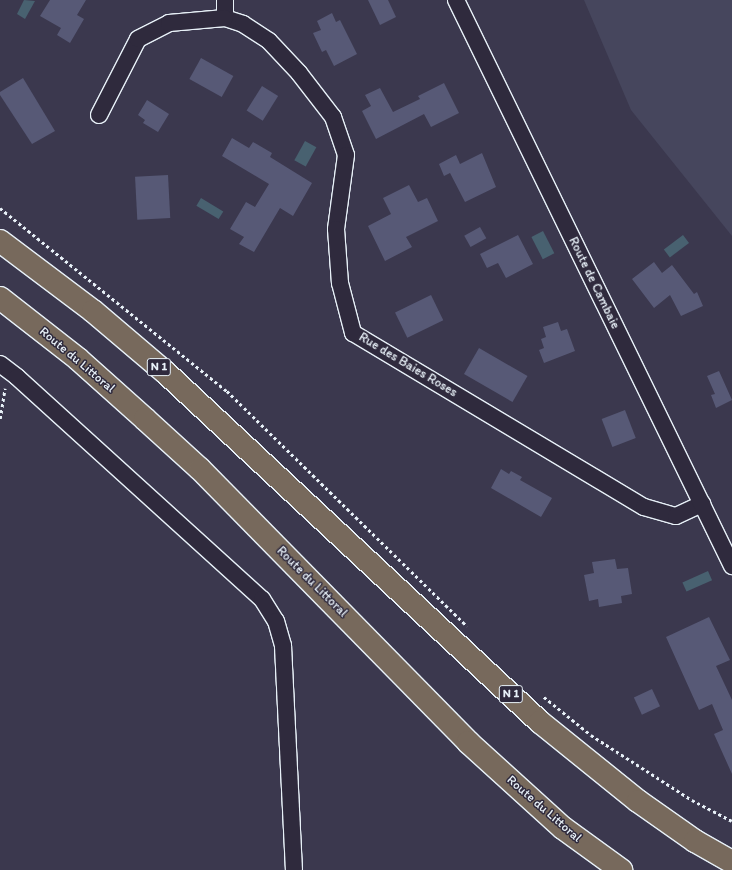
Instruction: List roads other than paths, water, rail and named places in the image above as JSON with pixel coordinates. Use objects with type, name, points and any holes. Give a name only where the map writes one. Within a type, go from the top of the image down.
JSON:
[{"type":"highway","name":"N 1","points":[[0,241],[93,311],[165,372],[540,722],[638,801],[695,841],[732,862]]},
{"type":"highway","name":"Route du Littoral","points":[[0,298],[78,359],[145,419],[238,507],[468,742],[563,828],[621,870]]},
{"type":"street","points":[[225,0],[225,18]]},
{"type":"street","name":"Route de Cambaie","points":[[456,0],[732,566]]},
{"type":"street","name":"Rue des Baies Roses","points":[[99,115],[138,39],[169,23],[225,18],[243,24],[269,40],[299,73],[333,117],[346,155],[336,229],[340,282],[353,333],[644,507],[676,516],[702,504]]},
{"type":"street","points":[[4,367],[262,599],[276,621],[283,646],[294,870]]}]
